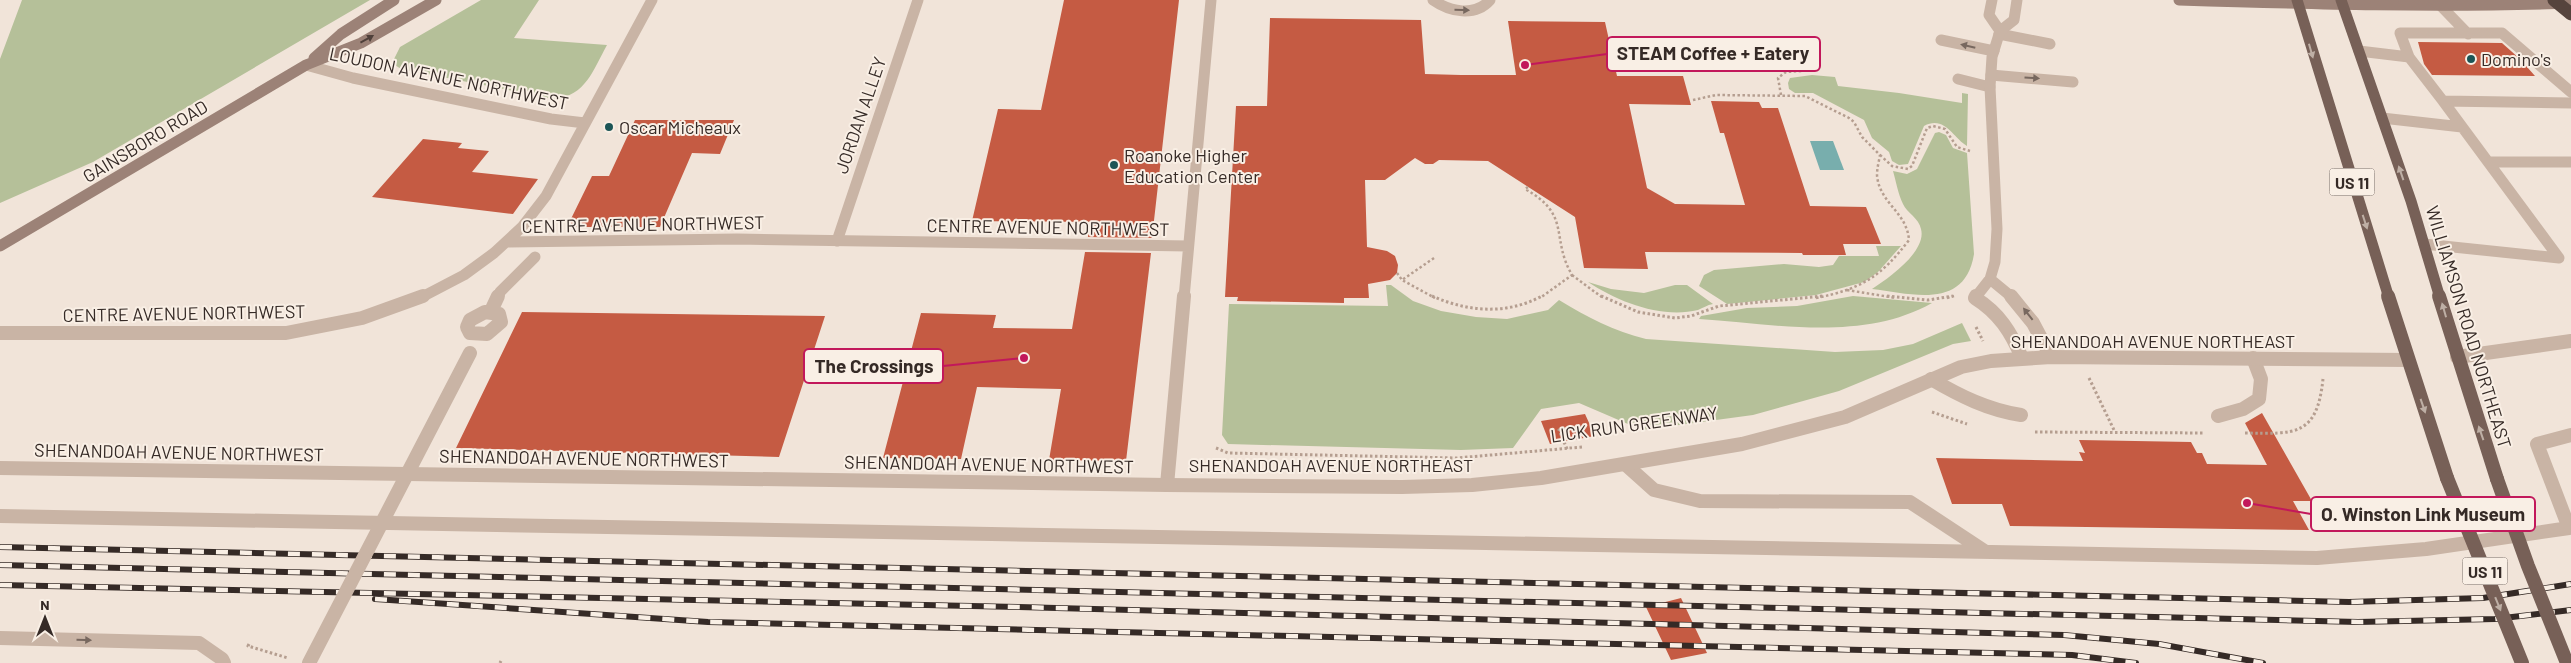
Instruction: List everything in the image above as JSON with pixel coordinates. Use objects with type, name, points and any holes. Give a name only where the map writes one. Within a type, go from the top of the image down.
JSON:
[{"type":"highway","points":[[2554,0],[2571,14]]},
{"type":"main road","name":"GAINSBORO ROAD","points":[[306,65],[341,34],[394,0]]},
{"type":"main road","name":"GAINSBORO ROAD","points":[[0,246],[169,148],[306,65],[361,43],[436,0]]},
{"type":"main road","points":[[2179,0],[2440,5],[2571,3]]},
{"type":"main road","name":"US 11","points":[[2297,2],[2408,360],[2447,478],[2522,663]]},
{"type":"main road","name":"WILLIAMSON ROAD NORTHEAST","points":[[2341,2],[2424,244],[2457,357],[2497,479],[2528,566],[2567,663]]},
{"type":"street","points":[[509,242],[546,196],[652,0]]},
{"type":"street","name":"JORDAN ALLEY","points":[[836,241],[918,0]]},
{"type":"street","points":[[1167,485],[1211,0]]},
{"type":"street","points":[[1433,0],[1448,8],[1462,11],[1477,9],[1487,5],[1490,0]]},
{"type":"street","points":[[1992,0],[1990,16],[1999,33],[2050,44]]},
{"type":"street","points":[[2018,0],[2014,20],[1999,33],[1994,51],[1990,81],[1997,229],[1995,262],[1990,279],[1975,298],[1997,312],[2006,323],[2022,358]]},
{"type":"street","points":[[2440,5],[2468,34]]},
{"type":"street","points":[[2565,258],[2488,162],[2410,57],[2400,33],[2502,33],[2571,92]]},
{"type":"street","points":[[1941,40],[1994,51]]},
{"type":"street","points":[[2359,51],[2410,57]]},
{"type":"street","name":"LOUDON AVENUE NORTHWEST","points":[[306,65],[353,78],[551,119],[585,123]]},
{"type":"street","points":[[1958,79],[2073,82]]},
{"type":"street","points":[[2443,101],[2571,103]]},
{"type":"street","points":[[2382,118],[2462,127]]},
{"type":"street","points":[[2488,162],[2571,162]]},
{"type":"street","name":"CENTRE AVENUE NORTHWEST","points":[[0,333],[286,333],[328,327],[373,317],[436,291],[469,272],[509,242],[737,239],[1188,246]]},
{"type":"street","points":[[2424,244],[2565,258]]},
{"type":"street","points":[[490,311],[500,292],[535,258]]},
{"type":"street","points":[[1990,279],[2014,298],[2028,313],[2036,325],[2051,357]]},
{"type":"street","points":[[490,311],[499,314],[501,322],[489,333],[479,336],[470,334],[468,324],[474,317],[490,311]]},
{"type":"street","points":[[309,663],[479,336]]},
{"type":"street","points":[[2457,357],[2571,341]]},
{"type":"street","name":"SHENANDOAH AVENUE NORTHEAST","points":[[1167,485],[1402,487],[1472,484],[1541,478],[1694,454],[1796,432],[1845,417],[1891,399],[1931,378],[1961,367],[2022,358],[2408,360]]},
{"type":"street","points":[[2218,416],[2243,409],[2259,399],[2261,378],[2253,358]]},
{"type":"street","points":[[1931,378],[1958,396],[1983,408],[2021,415]]},
{"type":"street","points":[[0,516],[2317,558],[2426,549],[2570,527],[2537,444],[2571,435]]},
{"type":"street","points":[[1625,464],[1654,490],[1700,501],[1910,502],[1986,552]]},
{"type":"street","name":"SHENANDOAH AVENUE NORTHWEST","points":[[0,468],[1167,485]]},
{"type":"street","points":[[0,638],[199,644],[222,659],[224,663]]},
{"type":"path","points":[[1781,95],[1778,78],[1786,72],[1802,71],[1799,61]]},
{"type":"path","points":[[1693,100],[1716,95],[1805,96],[1849,118],[1854,122],[1862,137],[1892,166],[1908,169],[1912,166],[1927,128],[1933,126],[1945,128],[1957,147],[1970,151]]},
{"type":"path","points":[[1528,187],[1525,189],[1544,201],[1551,208],[1562,254],[1572,276],[1610,302],[1648,315],[1668,317],[1691,316],[1710,307],[1797,300],[1844,290],[1866,283],[1880,274],[1908,240],[1908,226],[1882,193],[1877,174],[1880,155]]},
{"type":"path","points":[[1402,280],[1434,258]]},
{"type":"path","points":[[1396,273],[1402,280],[1421,293],[1464,307],[1492,310],[1526,307],[1550,295],[1572,276]]},
{"type":"path","points":[[1844,290],[1920,299],[1942,299],[1955,296],[1960,301]]},
{"type":"path","points":[[1973,322],[1984,345],[1977,346]]},
{"type":"path","points":[[2089,377],[2115,432]]},
{"type":"path","points":[[2235,433],[2275,433],[2293,431],[2306,426],[2318,411],[2323,379]]},
{"type":"path","points":[[1932,412],[1968,425]]},
{"type":"path","points":[[1567,449],[1559,430],[1581,426]]},
{"type":"path","points":[[2033,432],[2205,433]]},
{"type":"path","name":"LICK RUN GREENWAY","points":[[1216,448],[1228,453],[1457,458],[1587,446]]},
{"type":"green space","points":[[22,0],[370,0],[93,162],[0,203],[0,59]]},
{"type":"green space","points":[[481,0],[539,0],[514,38],[607,45],[593,72],[581,87],[565,97],[554,99],[401,69],[395,65],[394,59],[400,47]]},
{"type":"green space","points":[[1812,75],[1835,77],[1838,86],[1962,103],[1962,93],[1968,94],[1967,146],[1943,125],[1931,123],[1924,126],[1908,164],[1899,165],[1892,161],[1889,152],[1872,138],[1864,120],[1813,93],[1795,93],[1789,89],[1788,83],[1790,78]]},
{"type":"green space","points":[[1939,132],[1946,135],[1953,148],[1967,153],[1974,254],[1969,272],[1960,284],[1949,291],[1935,294],[1904,294],[1872,289],[1897,271],[1913,255],[1921,237],[1920,225],[1901,200],[1893,171],[1907,174],[1917,169],[1935,133]]},
{"type":"green space","points":[[1876,246],[1901,246],[1878,272],[1864,282],[1816,295],[1727,304],[1699,286],[1704,275],[1714,270],[1784,264],[1819,267],[1833,265],[1839,256],[1879,256]]},
{"type":"green space","points":[[1588,282],[1611,289],[1644,293],[1675,285],[1687,285],[1713,304],[1698,310],[1684,312],[1655,310],[1626,302]]},
{"type":"green space","points":[[1386,285],[1391,285],[1413,301],[1441,311],[1476,317],[1507,319],[1548,310],[1559,300],[1601,323],[1646,339],[1835,352],[1883,350],[1913,344],[1962,323],[1971,341],[1953,344],[1839,391],[1753,415],[1642,430],[1579,403],[1541,409],[1513,448],[1461,450],[1228,444],[1222,435],[1229,304],[1388,306]]},
{"type":"green space","points":[[1853,296],[1932,303],[1905,315],[1877,323],[1848,327],[1818,328],[1699,319],[1701,316],[1747,308],[1797,306]]},
{"type":"water","points":[[1810,141],[1833,141],[1844,170],[1820,170]]},
{"type":"building","points":[[1064,0],[1179,0],[1152,238],[1088,237],[1090,222],[972,221],[998,109],[1041,110]]},
{"type":"building","points":[[1270,18],[1421,20],[1425,74],[1461,75],[1516,75],[1508,21],[1605,22],[1617,76],[1683,76],[1691,105],[1629,104],[1647,188],[1675,204],[1745,205],[1724,133],[1720,133],[1711,101],[1759,102],[1762,108],[1778,108],[1810,206],[1866,207],[1881,244],[1843,244],[1846,255],[1645,252],[1648,269],[1584,268],[1575,217],[1488,161],[1439,160],[1433,164],[1425,164],[1415,158],[1385,180],[1365,180],[1367,247],[1387,251],[1395,256],[1398,265],[1397,273],[1390,280],[1368,284],[1369,298],[1344,298],[1344,303],[1237,301],[1238,297],[1225,297],[1236,106],[1267,106]]},
{"type":"building","name":"Domino's","points":[[2418,42],[2502,43],[2535,76],[2432,75],[2424,64]]},
{"type":"building","points":[[635,120],[734,120],[720,154],[692,153],[660,227],[567,227],[592,176],[609,176]]},
{"type":"building","points":[[423,139],[462,143],[458,148],[489,151],[472,172],[538,179],[513,214],[372,197]]},
{"type":"building","points":[[1085,252],[1151,253],[1126,461],[1049,460],[1061,389],[977,387],[961,459],[883,458],[921,313],[996,315],[993,328],[1072,329]]},
{"type":"building","points":[[522,312],[825,316],[779,457],[456,448]]},
{"type":"building","points":[[2262,413],[2312,501],[2293,501],[2309,530],[2010,526],[2002,504],[1952,504],[1936,458],[2083,461],[2079,452],[2085,453],[2079,440],[2191,442],[2197,453],[2202,453],[2207,464],[2267,465],[2245,423]]},
{"type":"building","points":[[1585,414],[1595,436],[1550,444],[1541,421]]},
{"type":"building","points":[[1681,598],[1707,653],[1671,660],[1646,607]]},
{"type":"railway","points":[[0,547],[2349,602],[2483,598],[2571,584]]},
{"type":"railway","points":[[0,565],[2358,622],[2495,619],[2571,610]]},
{"type":"railway","points":[[0,585],[1019,607],[2064,635],[2159,644],[2263,663]]},
{"type":"railway","points":[[375,599],[708,622],[2072,655],[2136,663]]},
{"type":"place","name":"Domino's","points":[[2471,59]]},
{"type":"place","name":"STEAM Coffee + Eatery","points":[[1525,65]]},
{"type":"place","name":"Oscar Micheaux","points":[[609,127]]},
{"type":"place","name":"Roanoke Higher Education Center","points":[[1114,165]]},
{"type":"place","name":"The Crossings","points":[[1024,358]]},
{"type":"place","name":"O. Winston Link Museum","points":[[2247,503]]}]
